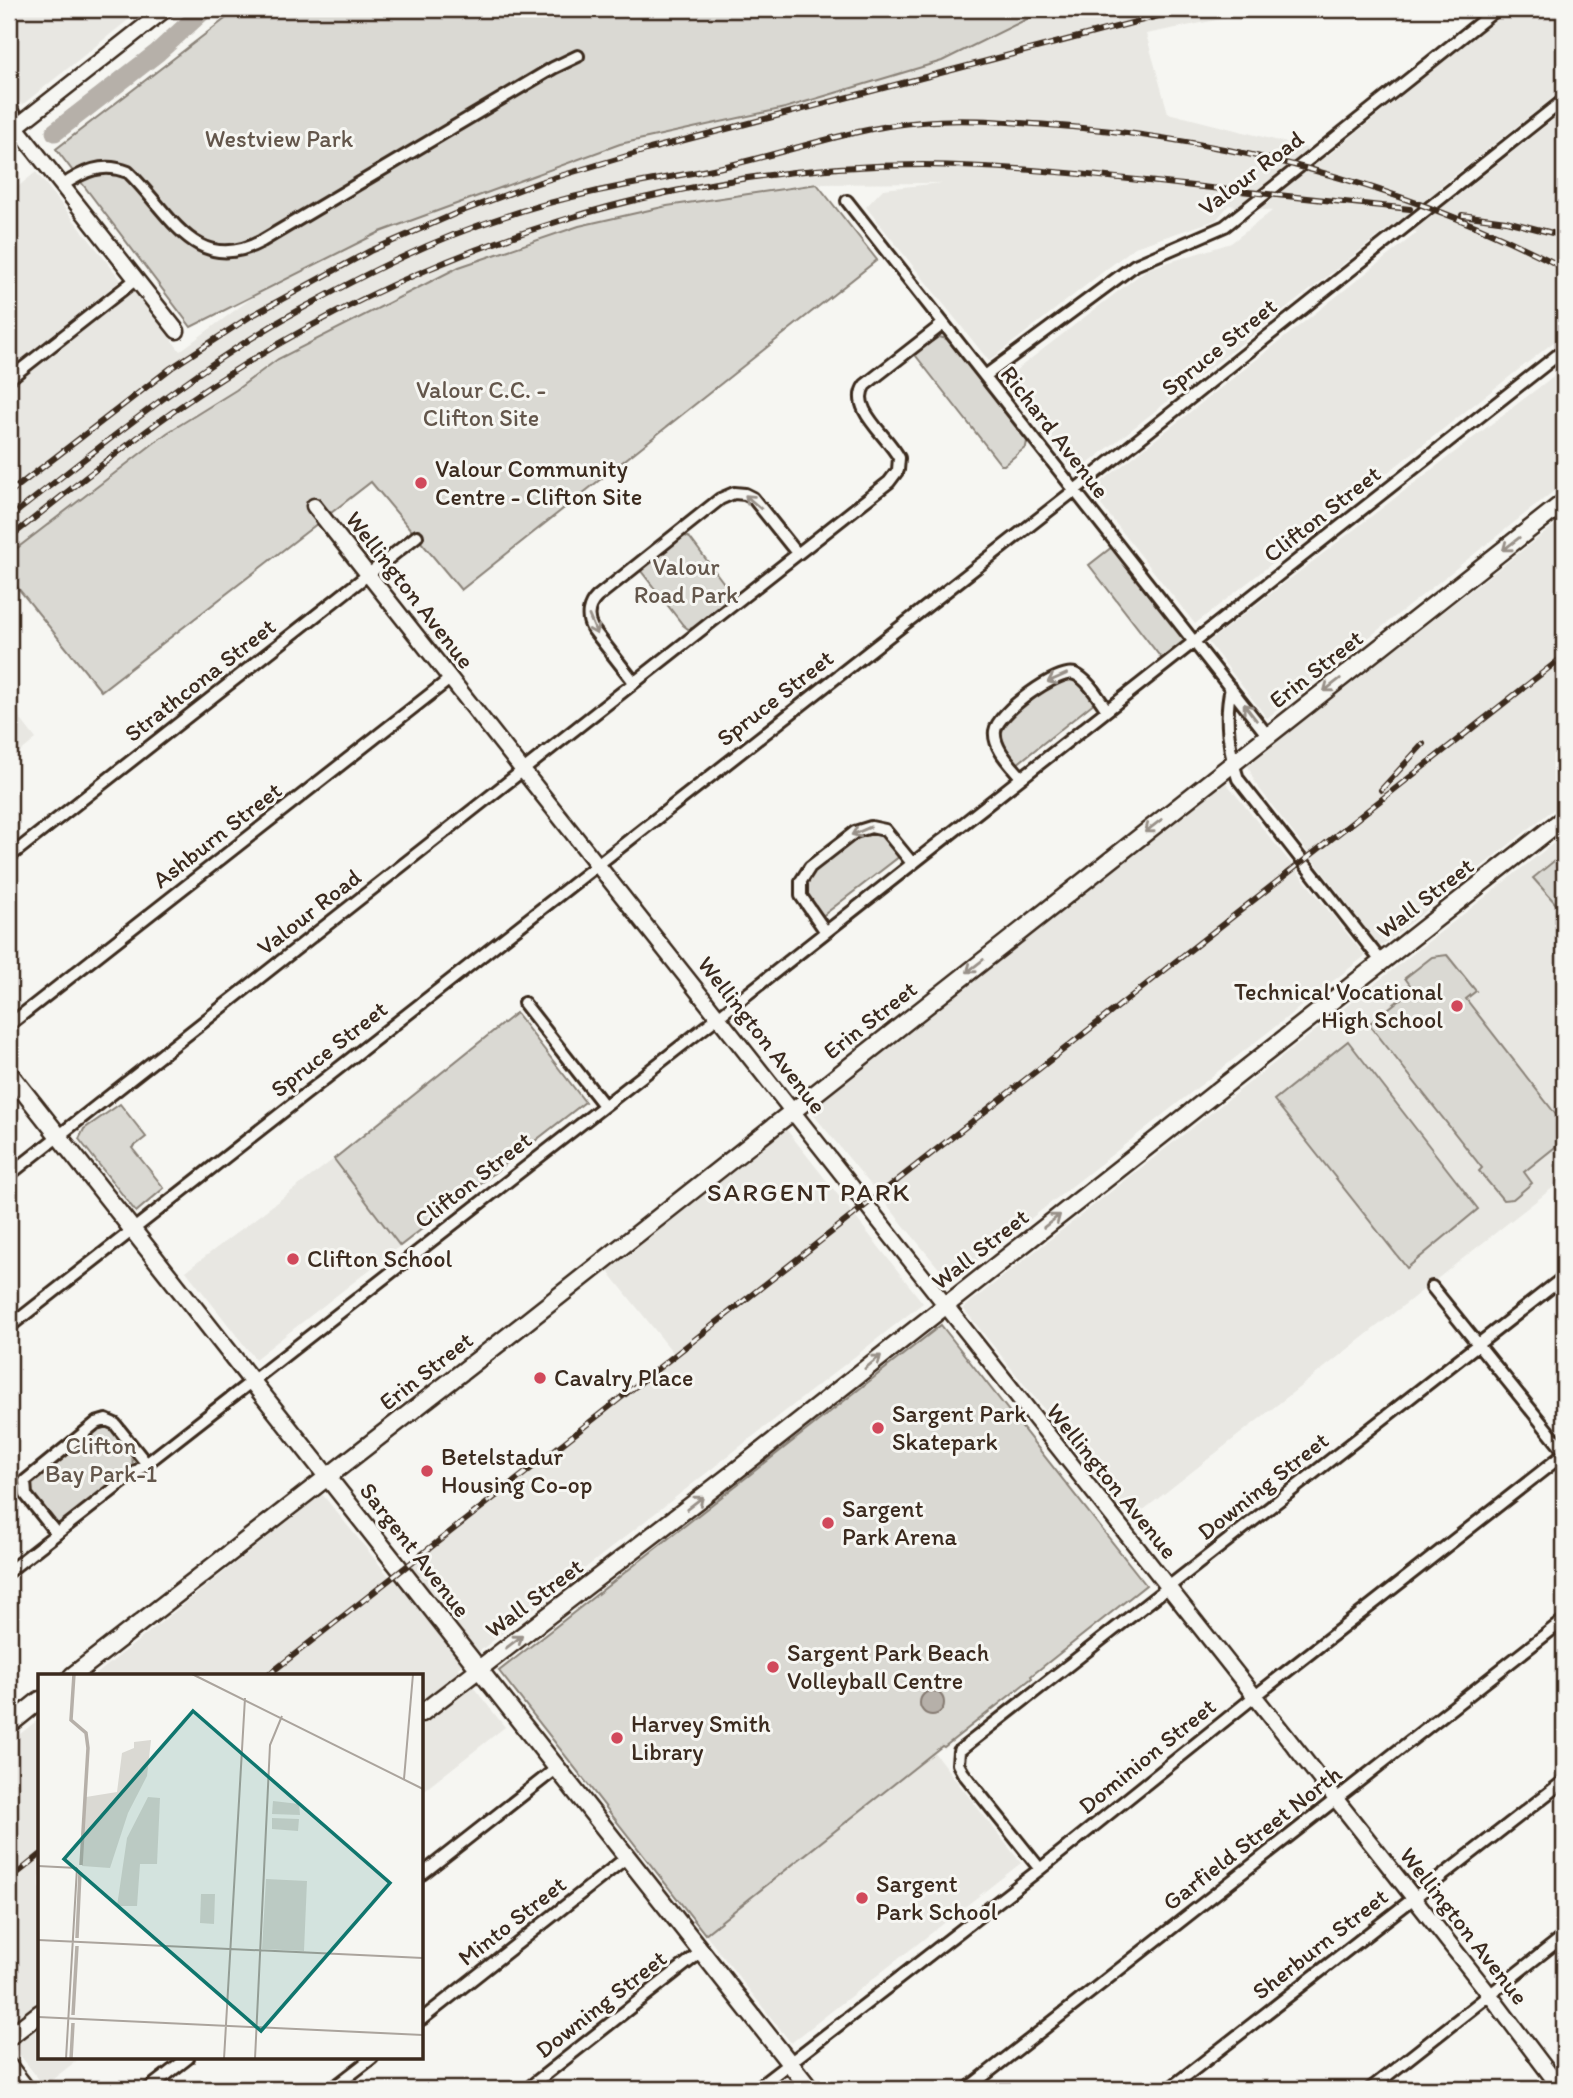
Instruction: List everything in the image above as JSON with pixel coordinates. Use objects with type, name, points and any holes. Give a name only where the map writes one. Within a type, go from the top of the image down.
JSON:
[{"type":"main road","points":[[9,109],[11,127]]},
{"type":"main road","name":"Erin Street","points":[[75,1674],[521,1326],[1564,502]]},
{"type":"main road","name":"Wall Street","points":[[424,1711],[737,1470],[1564,818]]},
{"type":"main road","name":"Sargent Avenue","points":[[9,1073],[810,2089]]},
{"type":"main road","points":[[9,1725],[38,1702]]},
{"type":"main road","points":[[9,2037],[38,2015]]},
{"type":"main road","points":[[9,2067],[26,2089]]},
{"type":"street","points":[[166,9],[11,127],[62,186],[177,331]]},
{"type":"street","name":"Valour Road","points":[[985,376],[1135,265],[1225,226],[1497,9]]},
{"type":"street","points":[[62,186],[77,176],[98,168],[118,168],[128,172],[186,236],[203,248],[236,252],[262,240],[553,68],[578,56]]},
{"type":"street","name":"Spruce Street","points":[[9,1327],[1075,490],[1564,100]]},
{"type":"street","name":"Richard Avenue","points":[[847,201],[1268,736]]},
{"type":"street","points":[[9,379],[135,280]]},
{"type":"street","name":"Valour Road","points":[[9,1175],[895,476],[899,458],[863,408],[861,392],[866,385],[943,324]]},
{"type":"street","name":"Clifton Street","points":[[9,1571],[718,1017],[1564,350]]},
{"type":"street","points":[[634,682],[592,628],[589,619],[590,607],[597,597],[686,526],[726,496],[741,493],[753,498],[797,553]]},
{"type":"street","name":"Wellington Avenue","points":[[314,506],[1413,1897],[1560,2089]]},
{"type":"street","name":"Strathcona Street","points":[[9,857],[416,536]]},
{"type":"street","points":[[1021,777],[995,739],[996,727],[1004,714],[1052,678],[1067,673],[1085,681],[1107,710]]},
{"type":"street","name":"Ashburn Street","points":[[9,1025],[452,678]]},
{"type":"street","points":[[1231,688],[1227,702],[1233,763],[1238,779],[1381,961]]},
{"type":"street","points":[[826,932],[805,904],[800,892],[802,878],[810,867],[856,832],[871,827],[885,830],[912,863]]},
{"type":"street","points":[[524,1003],[604,1104]]},
{"type":"street","name":"Downing Street","points":[[1040,1869],[963,1773],[957,1757],[964,1746],[1564,1277]]},
{"type":"street","points":[[1432,1287],[1564,1453]]},
{"type":"street","points":[[56,1533],[26,1495],[25,1481],[87,1431],[101,1421],[111,1421],[146,1463]]},
{"type":"street","name":"Dominion Street","points":[[756,2089],[1040,1869],[1564,1453]]},
{"type":"street","name":"Garfield Street North","points":[[967,2089],[1564,1620]]},
{"type":"street","points":[[424,1872],[557,1768]]},
{"type":"street","name":"Sherburn Street","points":[[1169,2089],[1564,1781]]},
{"type":"street","name":"Minto Street","points":[[424,2017],[627,1857]]},
{"type":"street","points":[[1370,2089],[1564,1936]]},
{"type":"street","name":"Downing Street","points":[[527,2089],[702,1951]]},
{"type":"street","points":[[148,2089],[185,2060]]},
{"type":"street","points":[[332,2089],[369,2060]]},
{"type":"shaded area","points":[[9,9],[142,9],[22,105],[9,88]]},
{"type":"shaded area","points":[[1047,9],[1272,9],[1146,34],[1168,113],[1330,154],[1508,9],[1564,9],[1564,89],[1440,187],[1460,194],[1564,111],[1564,334],[1195,624],[1090,491],[1418,232],[1389,228],[1076,473],[1003,380],[1147,269],[1231,243],[1272,211],[1229,205],[1216,220],[1135,247],[989,361],[866,207],[883,189],[942,183],[817,184],[667,206],[579,226],[459,267],[278,359],[236,390],[167,433],[9,556],[9,388],[133,289],[180,351],[257,294],[380,232],[620,144],[785,108],[942,61]]},
{"type":"shaded area","points":[[36,172],[121,280],[9,369],[9,194]]},
{"type":"shaded area","points":[[1564,368],[1564,483],[1267,718],[1208,642]]},
{"type":"shaded area","points":[[1564,518],[1564,801],[1380,947],[1255,783],[1247,763]]},
{"type":"shaded area","points":[[9,704],[36,739],[9,761]]},
{"type":"shaded area","points":[[1224,780],[1365,956],[950,1282],[808,1108]]},
{"type":"shaded area","name":"Technical Vocational High School","points":[[1564,835],[1564,1179],[1132,1519],[963,1308]]},
{"type":"shaded area","points":[[786,1129],[923,1303],[458,1668],[505,1727],[424,1790],[424,1674],[97,1674],[322,1494],[391,1579],[675,1355],[607,1270]]},
{"type":"shaded area","name":"Clifton School","points":[[334,1159],[400,1246],[255,1359],[186,1271]]},
{"type":"shaded area","points":[[932,1691],[940,1695],[944,1703],[940,1711],[932,1715],[924,1711],[920,1703],[924,1695]]},
{"type":"shaded area","points":[[38,1720],[38,2060],[77,2060],[44,2086],[9,2041],[9,1743]]},
{"type":"shaded area","name":"Sargent Park School","points":[[933,1751],[1021,1863],[791,2043],[705,1934]]},
{"type":"green space","name":"Westview Park","points":[[238,9],[1047,9],[942,61],[785,108],[620,144],[380,232],[191,327],[56,149]]},
{"type":"green space","name":"Valour C.C. - Clifton Site","points":[[817,184],[877,260],[461,590],[371,482],[101,691],[9,577],[9,556],[16,549],[167,433],[236,390],[278,359],[459,267],[579,226],[667,206]]},
{"type":"green space","points":[[939,337],[947,339],[1027,441],[1026,447],[1004,465],[1001,465],[916,356],[916,352]]},
{"type":"green space","name":"Valour Road Park","points":[[683,535],[690,538],[732,594],[693,628],[688,629],[641,571],[642,567]]},
{"type":"green space","points":[[1112,547],[1186,640],[1162,659],[1089,565]]},
{"type":"green space","points":[[1064,678],[1077,682],[1095,702],[1017,764],[1002,744],[1002,728],[1026,702]]},
{"type":"green space","points":[[870,833],[884,837],[900,856],[821,917],[806,891],[810,873],[859,835]]},
{"type":"green space","points":[[1564,853],[1564,913],[1533,878]]},
{"type":"green space","points":[[1447,955],[1476,991],[1466,999],[1564,1125],[1564,1140],[1524,1172],[1532,1183],[1513,1199],[1503,1200],[1479,1171],[1482,1168],[1369,1024],[1413,989],[1405,978],[1432,957]]},
{"type":"green space","points":[[516,1013],[585,1102],[400,1246],[334,1159]]},
{"type":"green space","points":[[1348,1041],[1478,1209],[1407,1268],[1274,1100]]},
{"type":"green space","points":[[120,1104],[146,1137],[132,1148],[164,1188],[136,1212],[79,1139],[84,1129]]},
{"type":"green space","points":[[941,1325],[1146,1585],[1031,1676],[1032,1678],[705,1934],[499,1671]]},
{"type":"green space","name":"Clifton Bay Park-1","points":[[104,1426],[116,1432],[129,1449],[132,1469],[61,1524],[55,1524],[29,1492],[33,1479],[97,1428]]},
{"type":"waterway","points":[[55,132],[157,53],[205,9]]},
{"type":"railway","points":[[9,493],[171,368],[251,316],[370,251],[457,213],[540,182],[650,149],[1185,9]]},
{"type":"railway","points":[[9,518],[116,434],[226,355],[303,308],[426,246],[477,226],[553,202],[708,170],[896,125],[954,120],[1048,125],[1115,131],[1248,154],[1314,170],[1442,212],[1564,268]]},
{"type":"railway","points":[[9,538],[170,414],[226,376],[305,329],[388,287],[472,251],[560,221],[648,197],[739,179],[831,169],[923,165],[1058,172],[1410,209]]},
{"type":"railway","points":[[1462,215],[1506,221],[1564,236]]},
{"type":"railway","points":[[270,1674],[1564,656]]},
{"type":"railway","points":[[1381,790],[1423,744]]},
{"type":"railway","points":[[9,1880],[38,1857]]},
{"type":"place","name":"Valour Community Centre - Clifton Site","points":[[421,483]]},
{"type":"place","name":"Technical Vocational High School","points":[[1457,1006]]},
{"type":"place","name":"Clifton School","points":[[293,1259]]},
{"type":"place","name":"Cavalry Place","points":[[540,1378]]},
{"type":"place","name":"Sargent Park Skatepark","points":[[878,1428]]},
{"type":"place","name":"Betelstadur Housing Co-op","points":[[427,1471]]},
{"type":"place","name":"Sargent Park Arena","points":[[828,1523]]},
{"type":"place","name":"Sargent Park Beach Volleyball Centre","points":[[773,1667]]},
{"type":"place","name":"Harvey Smith Library","points":[[617,1738]]},
{"type":"place","name":"Sargent Park School","points":[[862,1898]]},
{"type":"district","name":"SARGENT PARK","points":[[809,1192]]}]
